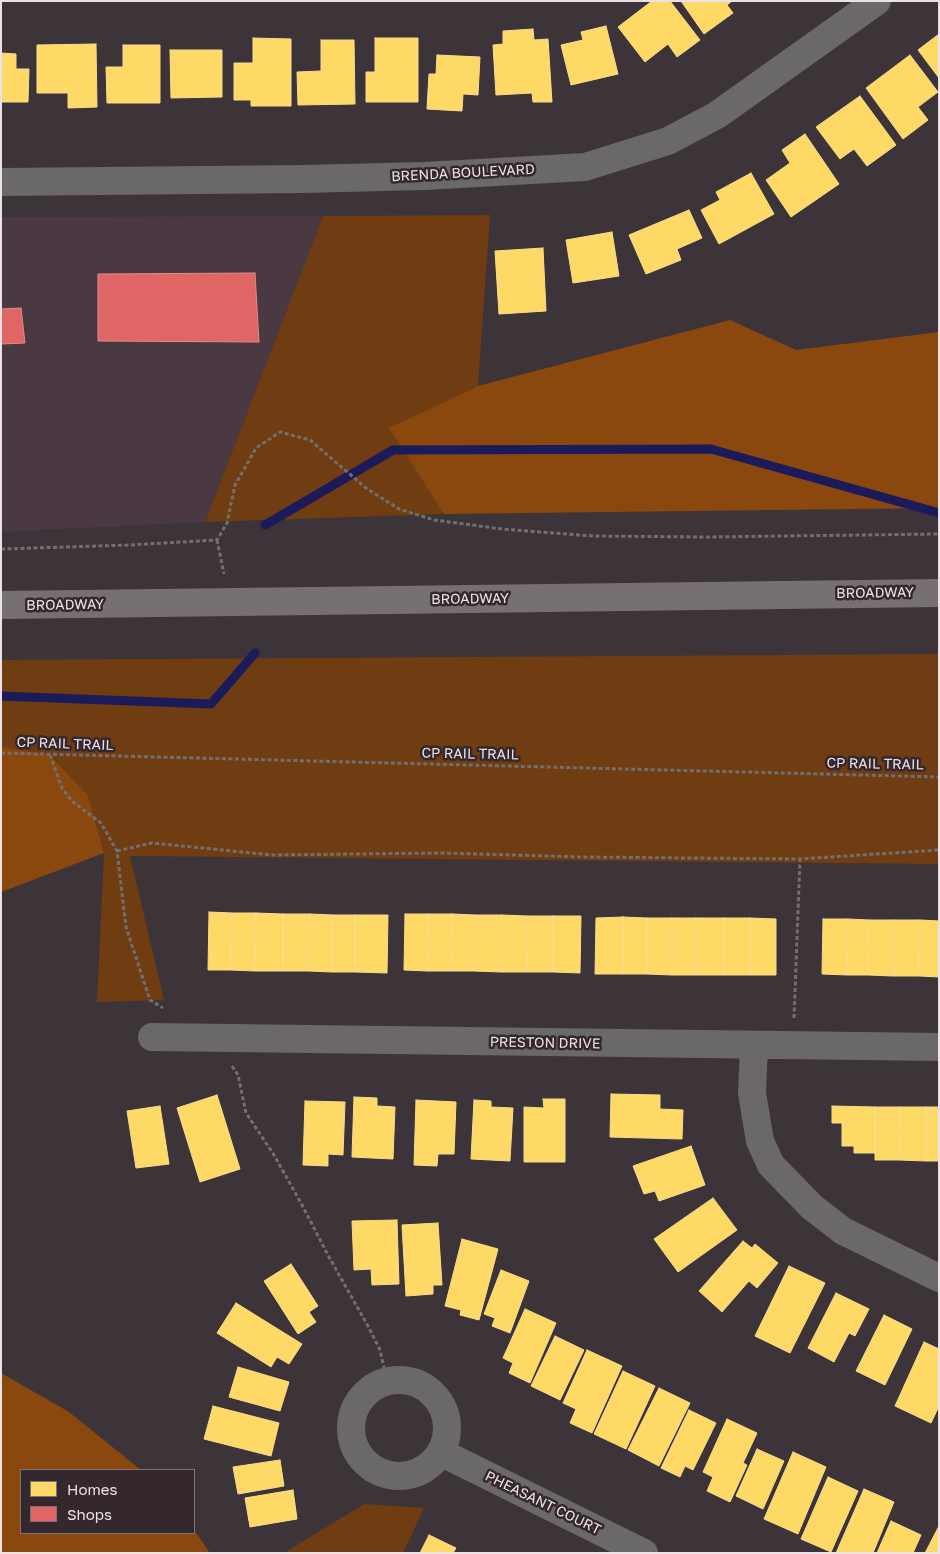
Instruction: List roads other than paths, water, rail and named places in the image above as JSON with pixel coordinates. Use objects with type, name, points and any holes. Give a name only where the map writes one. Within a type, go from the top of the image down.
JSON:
[{"type":"main road","name":"BROADWAY","points":[[1,605],[939,592]]},
{"type":"street","name":"BRENDA BOULEVARD","points":[[1,182],[425,176],[585,167],[668,141],[717,115],[878,1]]},
{"type":"street","name":"PRESTON DRIVE","points":[[152,1037],[939,1047]]},
{"type":"street","points":[[754,1046],[752,1093],[760,1141],[770,1165],[812,1207],[843,1231],[939,1278]]},
{"type":"street","points":[[396,1379],[413,1381],[428,1389],[442,1405],[448,1421],[447,1438],[442,1453],[429,1466],[414,1474],[397,1476],[372,1469],[360,1458],[352,1443],[350,1425],[353,1409],[363,1395],[380,1382],[396,1379]]},
{"type":"street","name":"PHEASANT COURT","points":[[442,1453],[644,1553]]},
{"type":"waterway","points":[[265,525],[393,450],[711,449],[939,513]]},
{"type":"waterway","points":[[1,696],[211,704],[255,653]]}]
